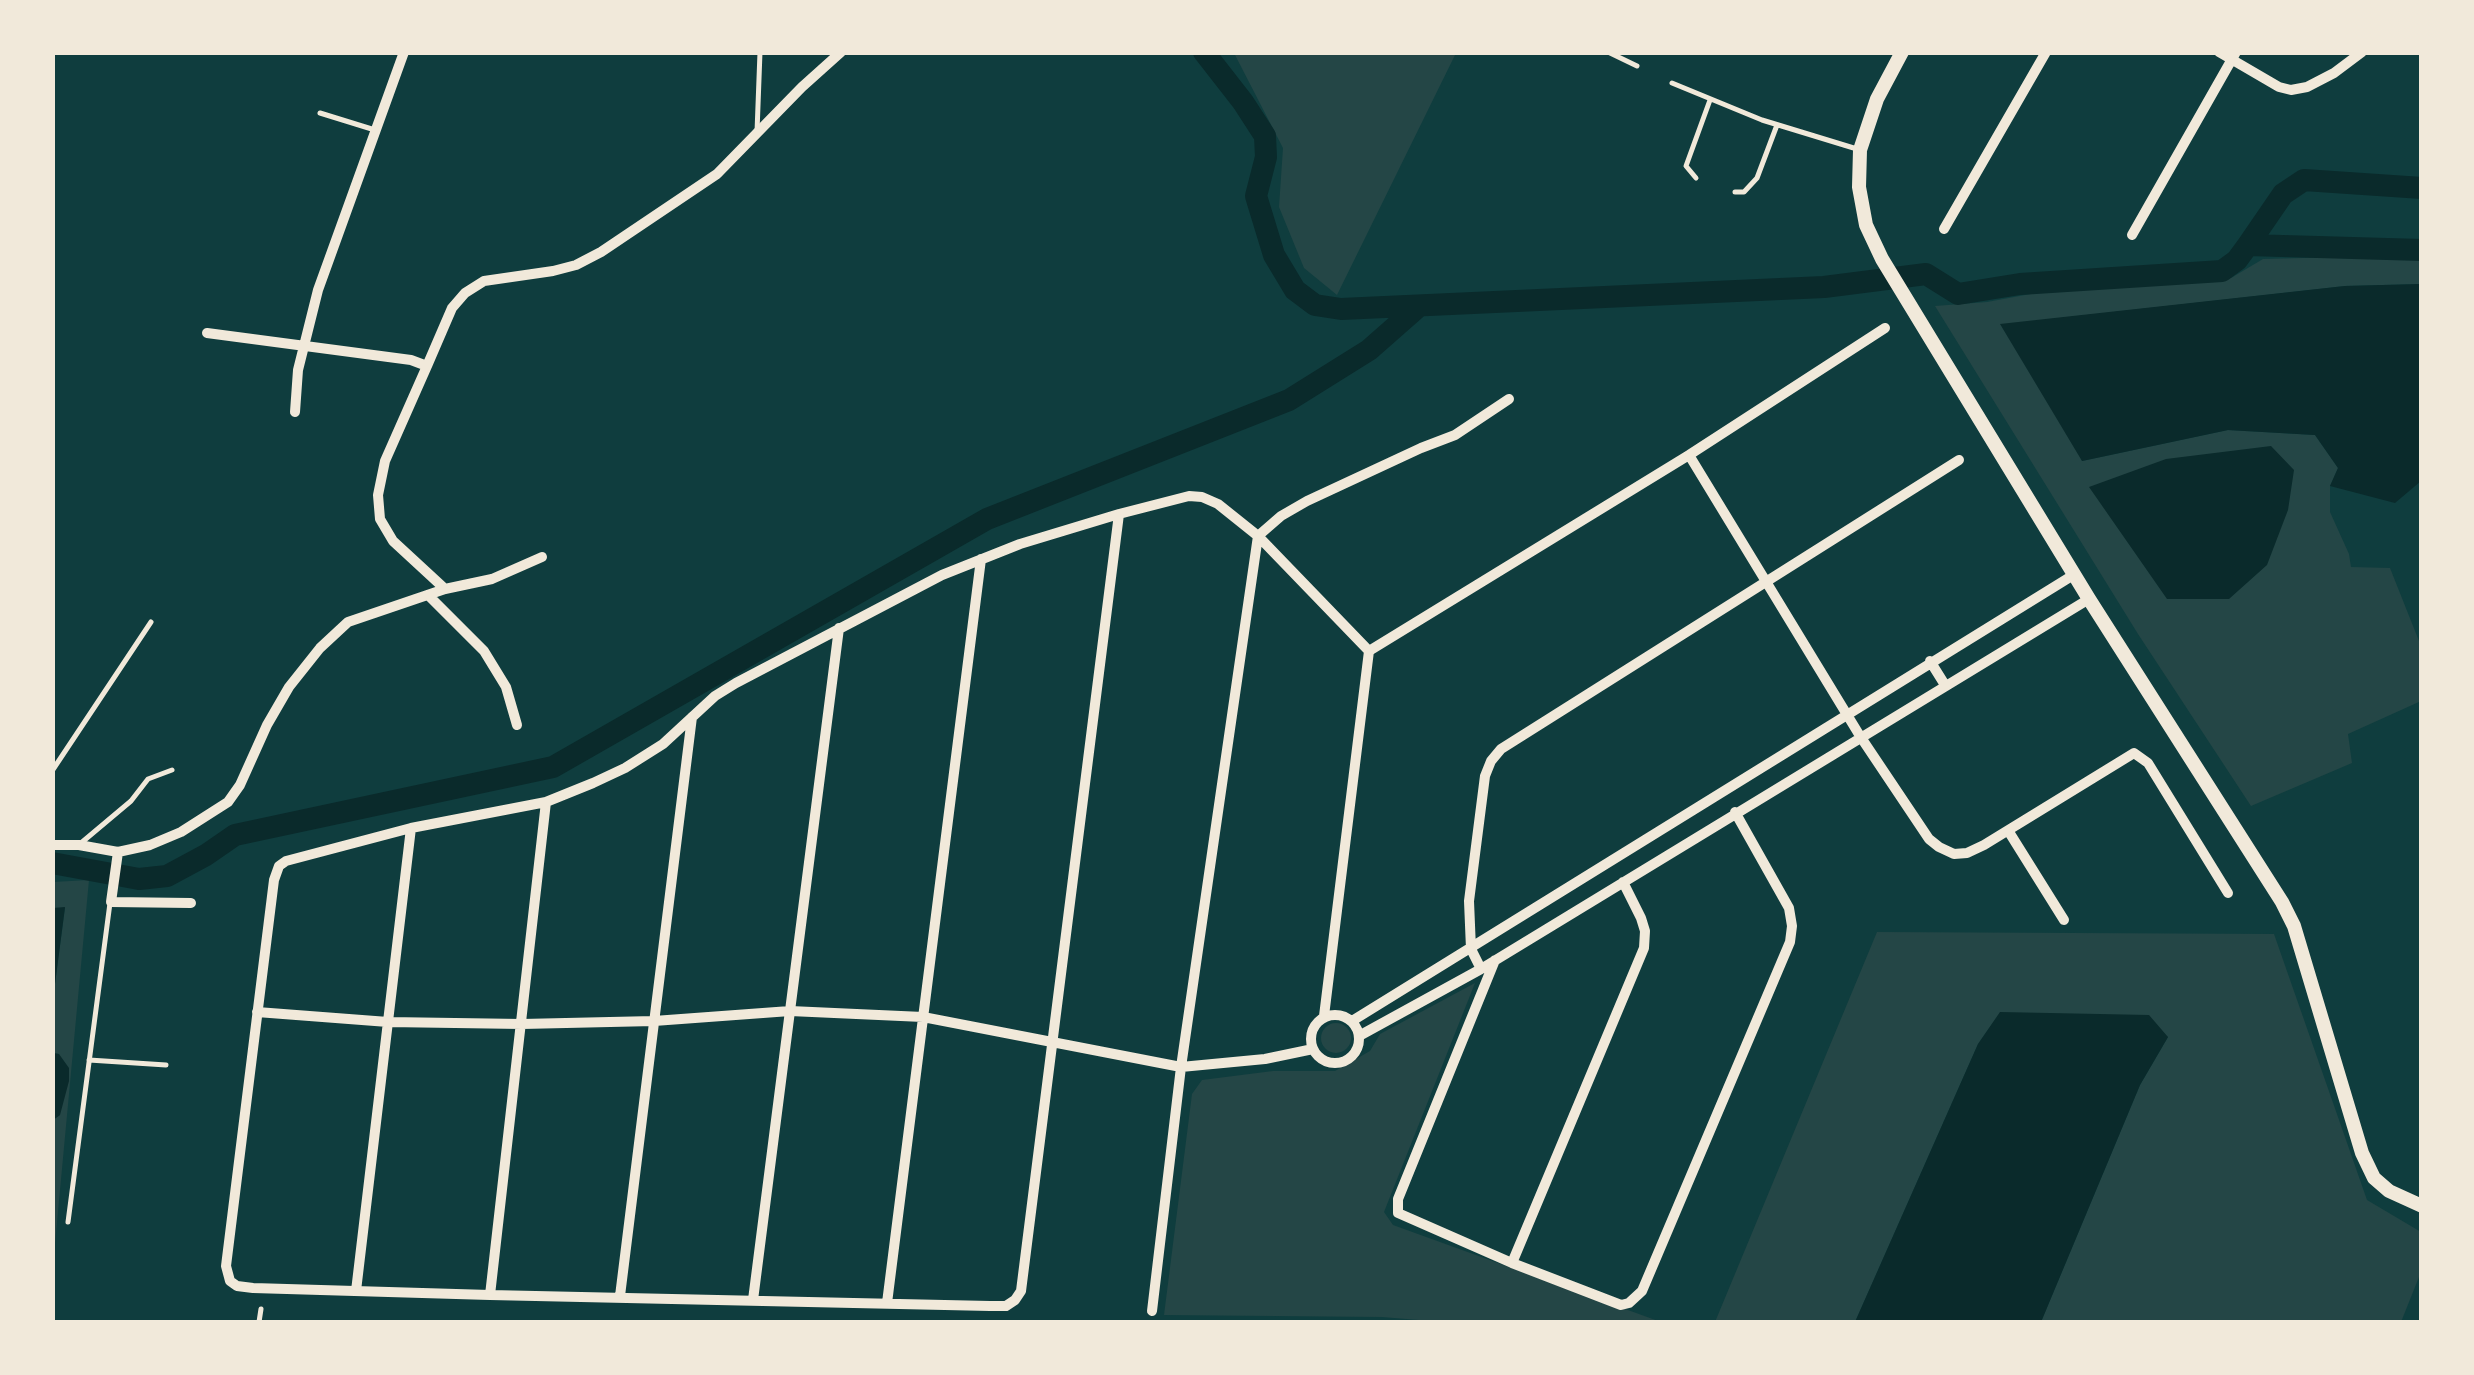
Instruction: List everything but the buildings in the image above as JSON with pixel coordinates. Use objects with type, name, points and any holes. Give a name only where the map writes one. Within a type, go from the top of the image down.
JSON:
[{"type":"street","points":[[296,412],[304,345],[318,290],[404,52]]},
{"type":"street","points":[[445,589],[392,540],[380,519],[378,495],[385,462],[452,308],[465,292],[484,281],[552,271],[576,265],[601,252],[717,174],[802,86],[842,52]]},
{"type":"street","points":[[1902,52],[1876,99],[1860,150],[1859,187],[1866,224],[1882,259],[2074,574],[2294,926],[2362,1153],[2374,1178],[2389,1191],[2422,1206]]},
{"type":"street","points":[[1944,229],[2046,52]]},
{"type":"street","points":[[2219,52],[2234,56],[2279,87],[2291,90],[2307,87],[2334,73],[2362,52]]},
{"type":"street","points":[[2132,235],[2234,56]]},
{"type":"street","points":[[1369,651],[1689,455],[1885,328]]},
{"type":"street","points":[[207,333],[411,360],[427,366]]},
{"type":"street","points":[[1152,1311],[1180,1067],[1258,536],[1307,501],[1455,435],[1510,399]]},
{"type":"street","points":[[1689,455],[1860,736],[1939,847],[1954,854],[1967,853],[2009,832],[2134,753],[2148,763],[2228,892]]},
{"type":"street","points":[[1481,969],[1470,948],[1470,901],[1484,776],[1501,750],[1960,460]]},
{"type":"street","points":[[1119,514],[1016,1300],[1006,1306],[356,1291],[238,1286],[226,1275],[274,880],[279,866],[294,857],[412,828],[546,802],[625,768],[662,744],[736,682],[942,575],[1119,514],[1189,496],[1218,504],[1258,536],[1369,651]]},
{"type":"street","points":[[52,846],[79,845],[118,852],[150,845],[181,832],[228,802],[240,786],[289,688],[320,648],[348,622],[445,589],[492,579],[542,557]]},
{"type":"street","points":[[887,1303],[981,559]]},
{"type":"street","points":[[1352,1021],[2074,574]]},
{"type":"street","points":[[428,595],[484,651],[506,688],[518,725]]},
{"type":"street","points":[[1359,1036],[1481,969],[2089,598]]},
{"type":"street","points":[[753,1300],[840,628]]},
{"type":"street","points":[[1324,1016],[1344,1016],[1352,1021],[1359,1036],[1355,1052],[1341,1062],[1324,1061],[1312,1049],[1311,1034],[1324,1016],[1369,651]]},
{"type":"street","points":[[1930,661],[1945,684]]},
{"type":"street","points":[[620,1296],[692,716]]},
{"type":"street","points":[[1782,755],[1794,776]]},
{"type":"street","points":[[490,1295],[546,802]]},
{"type":"street","points":[[1495,960],[1396,1206],[1405,1218],[1621,1305],[1629,1304],[1642,1292],[1790,942],[1789,908],[1735,812]]},
{"type":"street","points":[[1662,826],[1676,849]]},
{"type":"street","points":[[356,1291],[412,828]]},
{"type":"street","points":[[2009,832],[2064,920]]},
{"type":"street","points":[[118,852],[110,902],[192,903]]},
{"type":"street","points":[[1512,1263],[1644,948],[1645,931],[1624,882]]},
{"type":"street","points":[[256,1012],[388,1022],[522,1024],[654,1021],[790,1011],[922,1017],[1180,1067],[1266,1059],[1312,1049]]},
{"type":"lane","points":[[756,135],[760,52]]},
{"type":"lane","points":[[1608,52],[1638,66]]},
{"type":"lane","points":[[1672,83],[1777,125],[1860,150]]},
{"type":"lane","points":[[1696,178],[1686,166],[1710,99]]},
{"type":"lane","points":[[320,113],[376,130]]},
{"type":"lane","points":[[1736,192],[1744,192],[1756,178],[1777,125]]},
{"type":"lane","points":[[52,772],[152,622]]},
{"type":"lane","points":[[79,845],[131,801],[148,779],[172,770]]},
{"type":"lane","points":[[68,1222],[110,902]]},
{"type":"lane","points":[[90,1060],[166,1066]]},
{"type":"lane","points":[[259,1322],[261,1309]]},
{"type":"shaded area","points":[[1234,53],[1456,53],[1337,295],[1304,268],[1279,207],[1283,148]]},
{"type":"shaded area","points":[[2421,255],[2421,284],[2345,286],[2052,319],[2082,461],[2228,430],[2315,435],[2338,468],[2330,486],[2330,512],[2351,567],[2390,568],[2421,646],[2421,701],[2348,734],[2352,763],[2251,806],[2138,634],[1935,306],[2036,293],[2231,278],[2263,259]]},
{"type":"shaded area","points":[[2421,284],[2421,481],[2395,503],[2330,486],[2338,468],[2315,435],[2228,430],[2082,461],[2000,324],[2345,286]]},
{"type":"shaded area","points":[[2271,446],[2294,470],[2288,510],[2267,565],[2229,599],[2167,599],[2089,487],[2166,459]]},
{"type":"shaded area","points":[[89,880],[53,1265],[53,1120],[60,1115],[59,1054],[53,1053],[53,999],[65,908],[53,908],[53,882]]},
{"type":"shaded area","points":[[65,907],[53,999],[53,908]]},
{"type":"shaded area","points":[[1877,932],[2274,934],[2367,1200],[2421,1232],[2421,1272],[2401,1322],[2041,1322],[2140,1085],[2168,1037],[2075,1015],[2000,1013],[1978,1044],[1855,1322],[1715,1322]]},
{"type":"shaded area","points":[[1475,983],[1384,1212],[1393,1225],[1661,1322],[1443,1322],[1382,1317],[1164,1315],[1192,1094],[1202,1080],[1273,1071],[1335,1071],[1370,1051],[1380,1034]]},
{"type":"shaded area","points":[[2000,1012],[2149,1015],[2168,1037],[2140,1085],[2041,1322],[1855,1322],[1978,1044]]},
{"type":"shaded area","points":[[1336,1023],[1347,1027],[1351,1038],[1347,1049],[1336,1053],[1325,1049],[1321,1038],[1325,1027]]},
{"type":"shaded area","points":[[53,1053],[59,1054],[69,1068],[69,1081],[60,1115],[53,1120]]},
{"type":"waterway","points":[[1204,52],[1265,136],[1266,157],[1256,196],[1274,255],[1295,290],[1315,305],[1341,309],[1824,287],[1926,274],[1958,294],[2020,284],[2222,271],[2248,245],[2422,250]]},
{"type":"waterway","points":[[2248,245],[2283,194],[2304,180],[2422,188]]},
{"type":"waterway","points":[[52,863],[139,879],[167,876],[235,835],[553,767],[987,519],[1289,400],[1369,350],[1419,306]]}]
